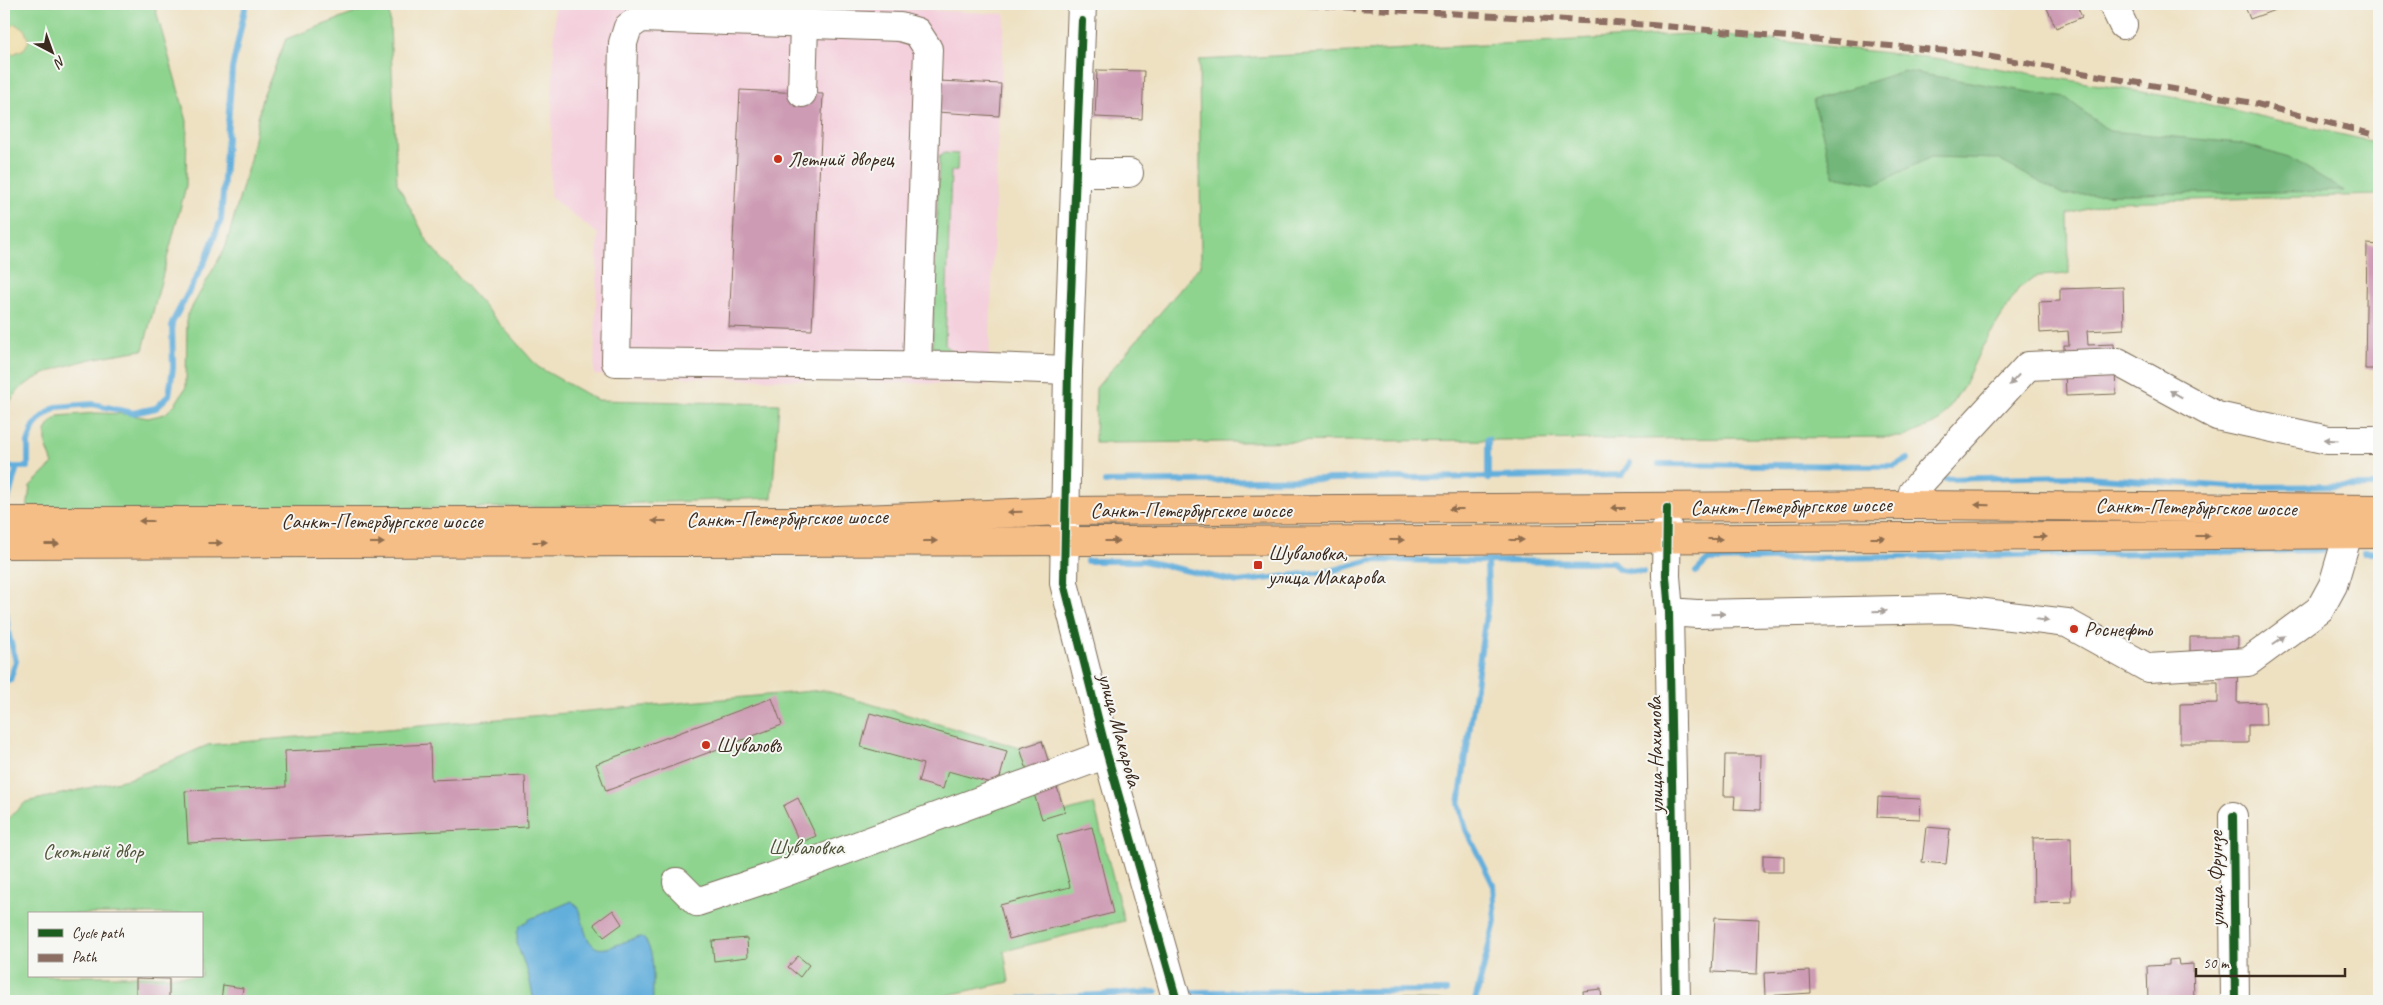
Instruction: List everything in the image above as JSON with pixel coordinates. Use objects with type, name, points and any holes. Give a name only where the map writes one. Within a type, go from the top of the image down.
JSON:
[{"type":"main road","name":"Санкт-Петербургское шоссе","points":[[4,521],[812,521],[1064,511],[1910,505],[2379,509]]},
{"type":"main road","name":"Санкт-Петербургское шоссе","points":[[4,544],[1666,539],[2379,534]]},
{"type":"street","name":"улица Макарова","points":[[1082,12],[1068,370],[1063,541],[1064,583],[1107,754],[1177,1001]]},
{"type":"street","points":[[917,366],[928,49],[918,32],[900,27],[641,18],[628,27],[623,43],[616,362],[1068,370]]},
{"type":"street","points":[[802,93],[804,24]]},
{"type":"street","points":[[1076,173],[1129,173]]},
{"type":"street","points":[[1910,505],[1913,492],[1923,480],[2028,366],[2118,362],[2217,416],[2328,440],[2379,440]]},
{"type":"street","name":"улица Нахимова","points":[[1667,508],[1666,576],[1669,612],[1676,1001]]},
{"type":"street","points":[[1669,612],[1697,614],[1952,609],[2066,623],[2148,668],[2248,662],[2320,609],[2333,585],[2348,534]]},
{"type":"street","points":[[677,882],[697,902],[772,877],[1107,754]]},
{"type":"street","name":"улица Фрунзе","points":[[2233,816],[2235,1001]]},
{"type":"shaded area","points":[[555,4],[816,4],[1005,14],[998,131],[988,385],[594,375],[598,234],[550,197]]},
{"type":"green space","points":[[4,4],[154,4],[187,121],[186,186],[143,350],[95,358],[59,368],[43,375],[28,383],[17,392],[4,411]]},
{"type":"green space","points":[[379,4],[389,4],[397,183],[429,244],[538,367],[597,400],[779,404],[772,498],[535,507],[27,512],[30,486],[53,464],[46,445],[46,431],[58,416],[97,413],[126,414],[148,418],[165,414],[176,403],[186,387],[187,316],[226,246],[250,160],[261,102],[286,39]]},
{"type":"green space","points":[[1708,33],[1941,59],[2184,99],[2379,143],[2379,195],[2114,202],[2068,214],[2069,274],[2038,276],[2019,288],[1981,349],[1963,387],[1940,421],[1904,437],[1095,443],[1096,388],[1201,265],[1199,60]]},
{"type":"green space","points":[[1904,71],[2066,98],[2109,131],[2240,143],[2294,160],[2344,191],[2064,195],[1997,159],[1931,157],[1876,184],[1834,176],[1813,100]]},
{"type":"green space","points":[[944,153],[958,154],[957,170],[951,171],[945,345],[954,353],[932,352],[939,157]]},
{"type":"green space","name":"Шуваловка","points":[[823,690],[1020,748],[1042,741],[1065,812],[1094,804],[1124,921],[1004,951],[1009,982],[920,1001],[4,1001],[4,822],[26,802],[132,778],[208,745]]},
{"type":"green space","points":[[1262,998],[1466,1001],[1252,1001]]},
{"type":"sand","points":[[15,24],[24,29],[29,41],[24,49],[13,54],[4,50],[4,31]]},
{"type":"water","points":[[572,901],[579,911],[587,936],[594,946],[598,948],[610,947],[642,937],[647,943],[652,958],[653,1001],[534,1001],[528,973],[517,945],[517,932],[520,926],[530,919]]},
{"type":"building","points":[[2052,4],[2076,4],[2082,17],[2056,28],[2046,6]]},
{"type":"building","points":[[2244,4],[2285,4],[2286,6],[2250,19]]},
{"type":"building","points":[[1097,70],[1144,71],[1142,119],[1095,117]]},
{"type":"building","points":[[939,81],[1001,84],[999,116],[937,112]]},
{"type":"building","name":"Летний дворец","points":[[740,90],[823,94],[812,330],[729,327]]},
{"type":"building","points":[[2367,244],[2379,245],[2379,369],[2365,369]]},
{"type":"building","points":[[2123,287],[2124,329],[2087,331],[2088,345],[2114,344],[2116,394],[2066,396],[2064,345],[2069,345],[2068,331],[2040,333],[2039,302],[2060,301],[2060,289]]},
{"type":"building","points":[[2190,637],[2238,637],[2237,703],[2265,702],[2266,725],[2248,725],[2248,743],[2180,743],[2180,704],[2218,703],[2218,682],[2190,682]]},
{"type":"building","points":[[772,698],[782,725],[606,791],[596,764]]},
{"type":"building","points":[[870,713],[1007,751],[998,785],[948,771],[943,789],[918,782],[923,764],[861,747]]},
{"type":"building","points":[[1042,741],[1049,763],[1027,770],[1020,748]]},
{"type":"building","points":[[430,744],[431,780],[525,776],[527,827],[188,843],[185,791],[286,787],[285,751]]},
{"type":"building","points":[[1725,755],[1761,755],[1760,810],[1734,809],[1735,796],[1724,796]]},
{"type":"building","points":[[1057,787],[1065,812],[1042,819],[1034,794]]},
{"type":"building","points":[[1878,797],[1921,799],[1920,819],[1877,817]]},
{"type":"building","points":[[798,798],[816,836],[800,843],[783,806]]},
{"type":"building","points":[[1092,827],[1113,913],[1009,939],[1000,905],[1070,887],[1057,836]]},
{"type":"building","points":[[1926,827],[1950,829],[1946,864],[1922,862]]},
{"type":"building","points":[[2071,837],[2072,902],[2034,903],[2033,838]]},
{"type":"building","points":[[1763,855],[1784,856],[1784,872],[1763,872]]},
{"type":"building","points":[[613,910],[622,924],[604,937],[594,924]]},
{"type":"building","points":[[1715,917],[1759,919],[1757,974],[1712,972]]},
{"type":"building","points":[[747,938],[748,957],[714,961],[712,941]]},
{"type":"building","points":[[798,956],[809,965],[800,977],[788,967]]},
{"type":"building","points":[[2178,959],[2179,965],[2193,964],[2194,1001],[2148,1001],[2147,966],[2169,965],[2169,960]]},
{"type":"building","points":[[1810,971],[1811,993],[1765,996],[1764,973]]},
{"type":"building","points":[[136,978],[169,979],[169,1001],[136,1001]]},
{"type":"building","points":[[223,985],[243,988],[241,1001],[221,1001]]},
{"type":"building","points":[[1601,989],[1602,1001],[1584,1001],[1583,991]]},
{"type":"waterway","points":[[8,499],[17,467],[28,467],[28,443],[34,426],[43,416],[56,407],[93,404],[133,413],[156,408],[169,395],[173,368],[172,323],[205,261],[221,220],[232,69],[246,4]]},
{"type":"waterway","points":[[1105,482],[1488,477],[1488,439]]},
{"type":"waterway","points":[[1659,464],[1894,466],[1908,459]]},
{"type":"waterway","points":[[1488,479],[1488,477],[1622,475],[1630,463]]},
{"type":"waterway","points":[[4,467],[17,467]]},
{"type":"waterway","points":[[1945,479],[2071,476],[2233,487],[2379,486]]},
{"type":"waterway","points":[[1696,572],[1708,560],[2326,550]]},
{"type":"waterway","points":[[2364,552],[2379,552]]},
{"type":"waterway","points":[[1087,561],[1144,561],[1238,582],[1331,571],[1371,560],[1613,562],[1619,569],[1643,572]]},
{"type":"waterway","points":[[1475,1001],[1495,922],[1493,884],[1466,830],[1459,804],[1488,601],[1487,562]]},
{"type":"waterway","points":[[4,600],[9,636],[16,661],[10,680],[4,680]]},
{"type":"waterway","points":[[1192,992],[1446,991]]},
{"type":"waterway","points":[[981,1001],[1156,992]]},
{"type":"marked path","points":[[1289,4],[1652,25],[1969,53],[2253,103],[2379,136]]},
{"type":"cycle path","points":[[1082,21],[1068,370],[1064,583],[1107,754],[1177,1001]]},
{"type":"cycle path","points":[[1667,508],[1666,576],[1669,612],[1676,1001]]},
{"type":"cycle path","points":[[2233,816],[2235,1001]]},
{"type":"place","name":"Летний дворец","points":[[778,159]]},
{"type":"place","name":"Шуваловка, улица Макарова","points":[[1258,565]]},
{"type":"place","name":"Роснефть","points":[[2074,629]]},
{"type":"place","name":"Шуваловъ","points":[[706,745]]},
{"type":"park label","name":"Скотный двор","points":[[93,851]]}]
